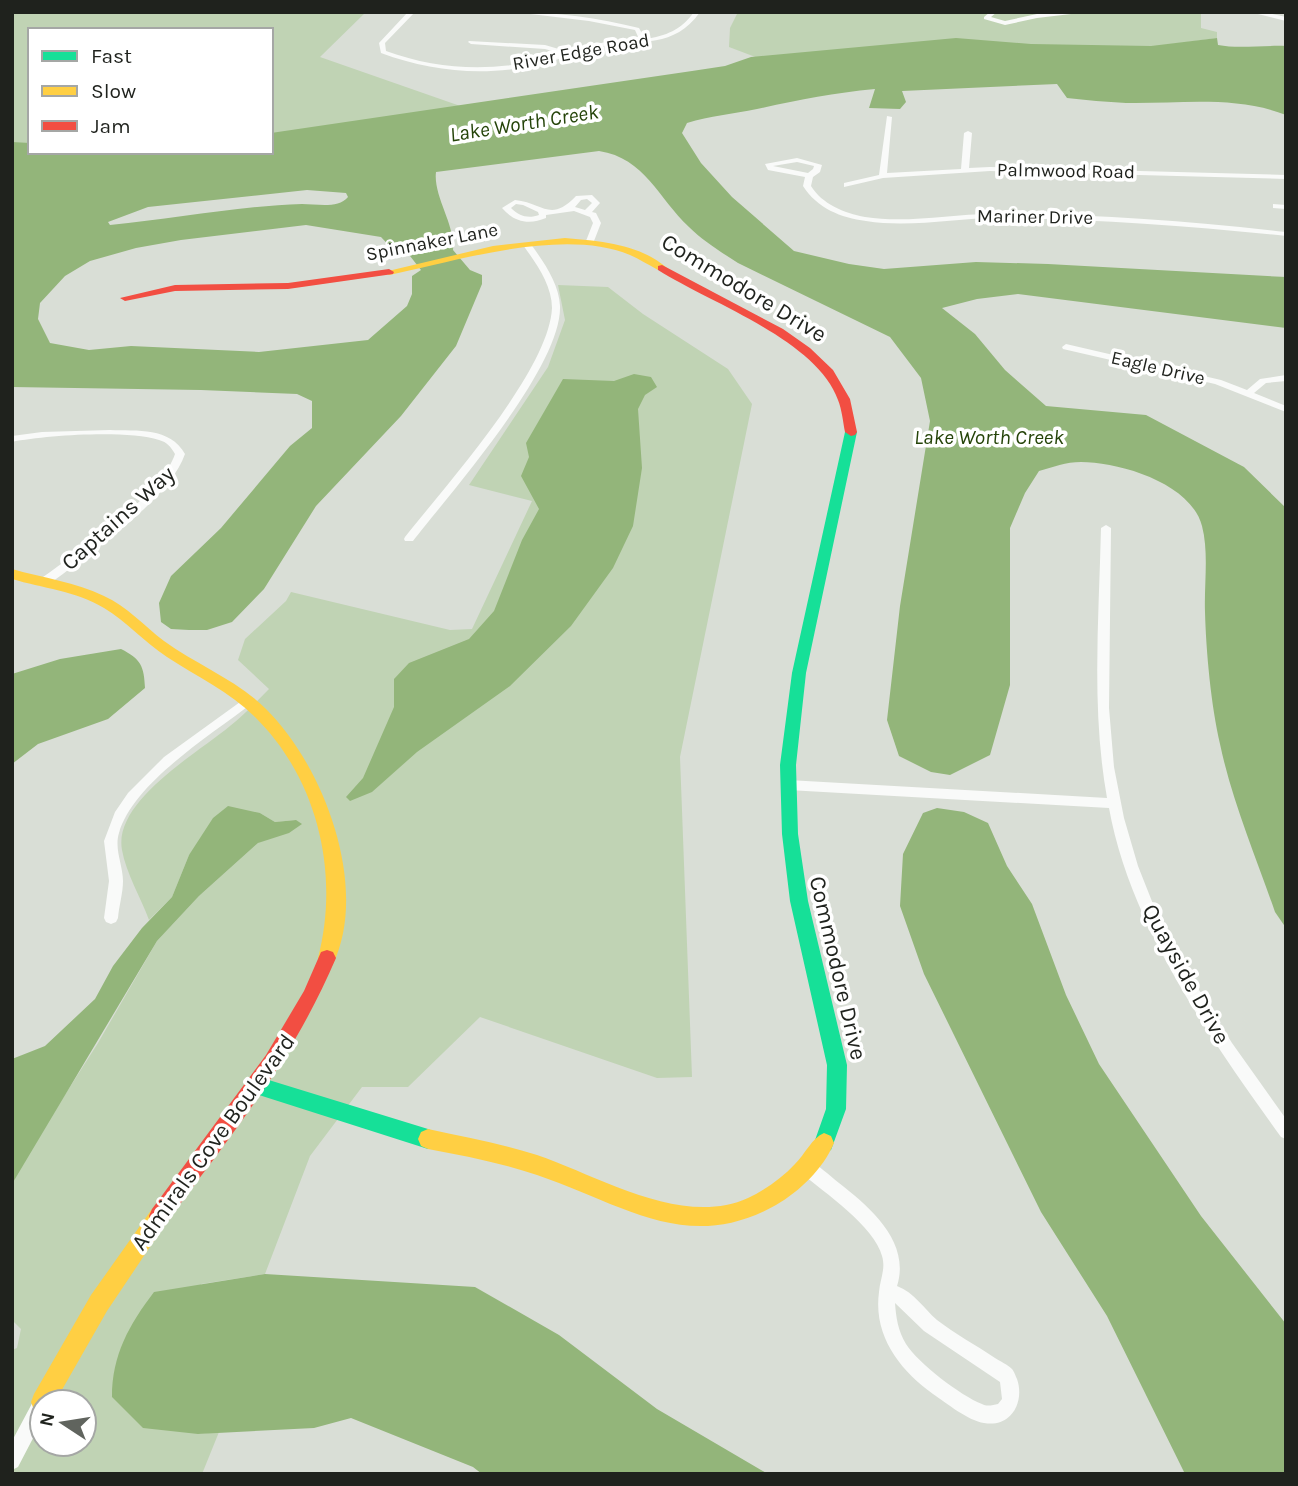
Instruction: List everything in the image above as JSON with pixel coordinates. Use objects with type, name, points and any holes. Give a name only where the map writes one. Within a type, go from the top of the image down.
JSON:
[{"type":"street","name":"River Edge Road","points":[[412,12],[382,43],[383,52],[419,65],[442,68],[537,63],[606,44],[660,39],[685,29],[697,12]]},
{"type":"street","points":[[517,12],[617,23],[637,29],[643,41]]},
{"type":"street","points":[[994,12],[986,18],[1005,23],[1037,16],[1085,12]]},
{"type":"street","points":[[1115,12],[1140,12]]},
{"type":"street","points":[[1253,12],[1286,19]]},
{"type":"street","points":[[471,42],[535,46],[561,49],[567,53]]},
{"type":"street","points":[[883,176],[888,117]]},
{"type":"street","points":[[965,170],[968,133]]},
{"type":"street","name":"Mariner Drive","points":[[811,161],[818,165],[817,170],[808,176],[771,169],[769,164],[811,161]]},
{"type":"street","name":"Palmwood Road","points":[[847,185],[883,176],[1012,169],[1286,177]]},
{"type":"street","name":"Mariner Drive","points":[[808,176],[807,186],[810,193],[827,206],[861,218],[887,222],[958,215],[1090,217],[1286,233]]},
{"type":"street","points":[[568,209],[579,198],[589,197],[596,203],[588,212]]},
{"type":"street","points":[[543,213],[568,209],[588,212],[597,223],[590,242]]},
{"type":"street","name":"Commodore Drive","points":[[259,1086],[400,1132],[531,1163],[629,1205],[676,1217],[724,1215],[747,1209],[788,1186],[807,1168],[820,1150],[834,1121],[839,1079],[837,1058],[804,934],[795,885],[788,785],[793,705],[851,441],[849,407],[827,367],[794,340],[697,292],[645,255],[590,242],[527,245]]},
{"type":"street","name":"Spinnaker Lane","points":[[125,298],[156,290],[307,285],[527,245],[542,267],[553,292],[555,320],[550,342],[513,402],[409,539]]},
{"type":"street","name":"Eagle Drive","points":[[1066,347],[1203,378],[1286,409]]},
{"type":"street","points":[[1249,393],[1263,381],[1286,378]]},
{"type":"street","name":"Captains Way","points":[[12,439],[53,433],[150,434],[170,441],[180,454],[180,462],[173,474],[99,541],[43,583]]},
{"type":"street","name":"Quayside Drive","points":[[1106,528],[1105,726],[1114,803],[1136,878],[1174,961],[1220,1039],[1286,1132]]},
{"type":"street","name":"Admirals Cove Boulevard","points":[[12,574],[86,594],[116,608],[154,642],[247,702],[281,737],[318,799],[333,840],[338,867],[335,927],[320,981],[299,1024],[259,1086],[120,1270],[84,1326],[50,1388]]},
{"type":"street","points":[[111,918],[116,879],[110,843],[123,808],[144,783],[247,702]]},
{"type":"street","points":[[788,785],[1114,803]]},
{"type":"street","points":[[807,1168],[864,1215],[880,1235],[893,1268],[887,1291],[889,1330],[910,1366],[981,1414],[994,1416],[1005,1412],[1012,1402],[1013,1389],[1007,1376],[930,1325],[903,1297],[887,1291]]},
{"type":"street","name":"Admirals Cove Boulevard","points":[[12,1461],[28,1430]]},
{"type":"shaded area","points":[[12,12],[366,12],[320,57],[466,108],[273,134],[273,28],[28,28],[28,147],[12,146]]},
{"type":"shaded area","points":[[738,12],[1201,12],[1201,28],[1217,32],[1217,38],[1151,47],[837,53],[758,58],[729,47],[730,28]]},
{"type":"shaded area","points":[[558,285],[608,287],[643,314],[728,369],[752,404],[680,757],[692,1077],[657,1078],[480,1017],[408,1087],[362,1087],[310,1156],[265,1274],[201,1284],[198,1434],[219,1432],[202,1474],[12,1474],[12,1350],[17,1348],[21,1329],[12,1320],[12,1184],[29,1151],[98,1043],[157,941],[199,896],[259,842],[273,837],[296,820],[275,822],[260,813],[189,855],[172,897],[149,920],[122,850],[123,832],[131,814],[144,796],[161,780],[235,722],[269,689],[238,660],[245,639],[286,601],[291,592],[450,630],[472,629],[532,501],[469,485],[548,367],[565,320]]},
{"type":"water","name":"Lake Worth Creek","points":[[956,38],[1031,44],[1151,46],[1217,38],[1218,45],[1226,46],[1286,46],[1286,115],[1227,103],[1126,103],[1067,98],[1057,84],[902,91],[906,102],[900,109],[869,108],[875,89],[815,97],[704,119],[687,123],[682,133],[701,163],[732,197],[794,251],[884,269],[976,262],[1286,277],[1286,328],[1018,294],[977,299],[942,308],[975,334],[1005,370],[1046,406],[1146,415],[1244,467],[1286,508],[1286,928],[1275,912],[1245,829],[1220,744],[1206,644],[1206,569],[1202,526],[1195,511],[1184,498],[1152,478],[1114,466],[1075,462],[1039,471],[1025,493],[1010,528],[1010,685],[990,755],[950,775],[931,772],[899,756],[887,720],[900,606],[930,421],[921,378],[890,337],[738,263],[706,242],[678,216],[640,170],[615,155],[599,151],[436,172],[453,250],[470,270],[482,275],[482,284],[456,346],[401,416],[316,506],[264,589],[232,622],[207,630],[171,629],[161,622],[159,603],[171,576],[221,528],[290,446],[312,428],[312,401],[297,394],[12,387],[12,142],[28,143],[28,154],[273,154],[273,133],[725,66],[751,57]],"holes":[[[307,190],[346,193],[348,197],[344,201],[333,204],[278,205],[110,225],[108,222],[148,207]],[[306,225],[381,237],[399,256],[410,256],[421,270],[412,276],[412,294],[407,306],[368,340],[259,352],[131,346],[89,350],[50,343],[38,319],[40,303],[65,276],[90,261],[136,248]]]},
{"type":"water","points":[[634,374],[651,377],[657,387],[645,395],[638,409],[642,468],[633,526],[613,568],[571,626],[510,686],[417,752],[372,792],[350,801],[346,797],[363,778],[394,707],[394,679],[409,663],[469,639],[494,611],[522,540],[539,509],[521,476],[529,457],[526,443],[563,379],[614,381]]},
{"type":"water","points":[[121,649],[140,664],[145,688],[108,719],[38,744],[12,764],[12,674],[60,659]]},
{"type":"water","points":[[228,806],[260,813],[275,822],[296,820],[302,824],[289,833],[258,843],[199,896],[157,941],[12,1184],[12,1059],[45,1046],[95,999],[113,966],[142,928],[172,897],[189,855],[213,818]]},
{"type":"water","points":[[937,808],[964,812],[988,823],[1007,866],[1032,904],[1066,995],[1099,1064],[1201,1216],[1286,1324],[1286,1474],[1185,1474],[1107,1316],[1041,1212],[924,974],[900,906],[903,854],[923,813]]},
{"type":"water","points":[[265,1274],[475,1287],[559,1335],[657,1409],[768,1474],[482,1474],[473,1467],[351,1418],[314,1428],[198,1434],[143,1428],[112,1397],[113,1382],[124,1341],[154,1292]]},
{"type":"traffic: fast","points":[[824,1143],[836,1109],[837,1065],[799,901],[790,834],[788,765],[799,673],[851,432]]},
{"type":"traffic: fast","points":[[259,1086],[428,1139]]},
{"type":"traffic: slow","points":[[389,272],[493,249],[565,241],[600,244],[632,252],[662,268]]},
{"type":"traffic: slow","points":[[12,574],[78,591],[108,604],[158,644],[250,703],[281,735],[299,762],[314,793],[334,861],[337,895],[335,928],[327,958]]},
{"type":"traffic: slow","points":[[428,1139],[521,1160],[635,1204],[693,1216],[721,1216],[749,1208],[777,1193],[804,1170],[824,1143]]},
{"type":"traffic: slow","points":[[50,1388],[99,1303],[159,1216]]},
{"type":"traffic: jam","points":[[662,268],[779,332],[806,350],[829,372],[844,399],[851,432]]},
{"type":"traffic: jam","points":[[125,298],[175,288],[288,286],[389,272]]},
{"type":"traffic: jam","points":[[159,1216],[273,1062],[311,995],[327,958]]}]
